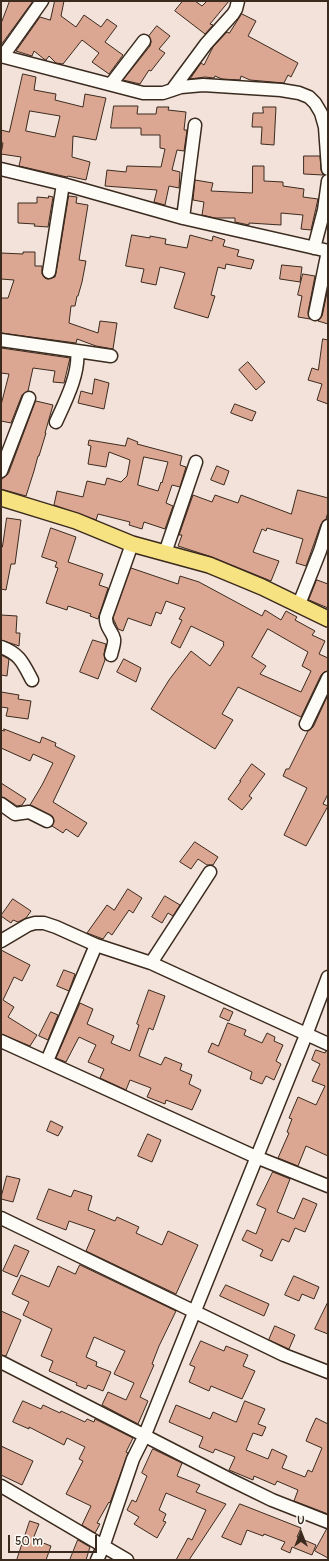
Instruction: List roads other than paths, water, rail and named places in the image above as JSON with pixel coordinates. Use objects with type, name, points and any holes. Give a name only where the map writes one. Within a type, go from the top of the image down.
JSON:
[{"type":"main road","points":[[1,498],[76,521],[132,544],[209,565],[299,604],[328,619]]},
{"type":"street","points":[[42,1],[2,56],[144,93],[157,93],[192,85],[246,86],[299,93],[309,97],[321,113],[325,128],[328,169]]},
{"type":"street","points":[[172,90],[206,44],[233,14],[238,1]]},
{"type":"street","points":[[111,84],[144,41]]},
{"type":"street","points":[[183,218],[195,125]]},
{"type":"street","points":[[1,169],[63,184],[183,218],[328,251],[315,314]]},
{"type":"street","points":[[314,248],[324,210],[328,181]]},
{"type":"street","points":[[50,272],[63,184]]},
{"type":"street","points":[[1,340],[111,356]]},
{"type":"street","points":[[56,422],[71,387],[77,360],[77,351]]},
{"type":"street","points":[[1,471],[29,398]]},
{"type":"street","points":[[165,553],[196,462]]},
{"type":"street","points":[[299,604],[320,551],[328,526]]},
{"type":"street","points":[[111,655],[114,637],[108,629],[106,617],[132,544]]},
{"type":"street","points":[[1,647],[15,653],[21,658],[32,680]]},
{"type":"street","points":[[306,724],[328,678]]},
{"type":"street","points":[[1,804],[15,814],[29,812],[47,821]]},
{"type":"street","points":[[151,963],[210,872]]},
{"type":"street","points":[[1,941],[28,925],[44,923],[96,945],[151,963],[328,1044]]},
{"type":"street","points":[[46,1061],[96,945]]},
{"type":"street","points":[[97,1560],[103,1547],[133,1459],[144,1437],[328,977]]},
{"type":"street","points":[[1,1041],[256,1157],[328,1186]]},
{"type":"street","points":[[1,1218],[284,1355],[328,1372]]},
{"type":"street","points":[[1,1362],[144,1437],[272,1500],[328,1522]]},
{"type":"street","points":[[1,1486],[127,1560]]}]
